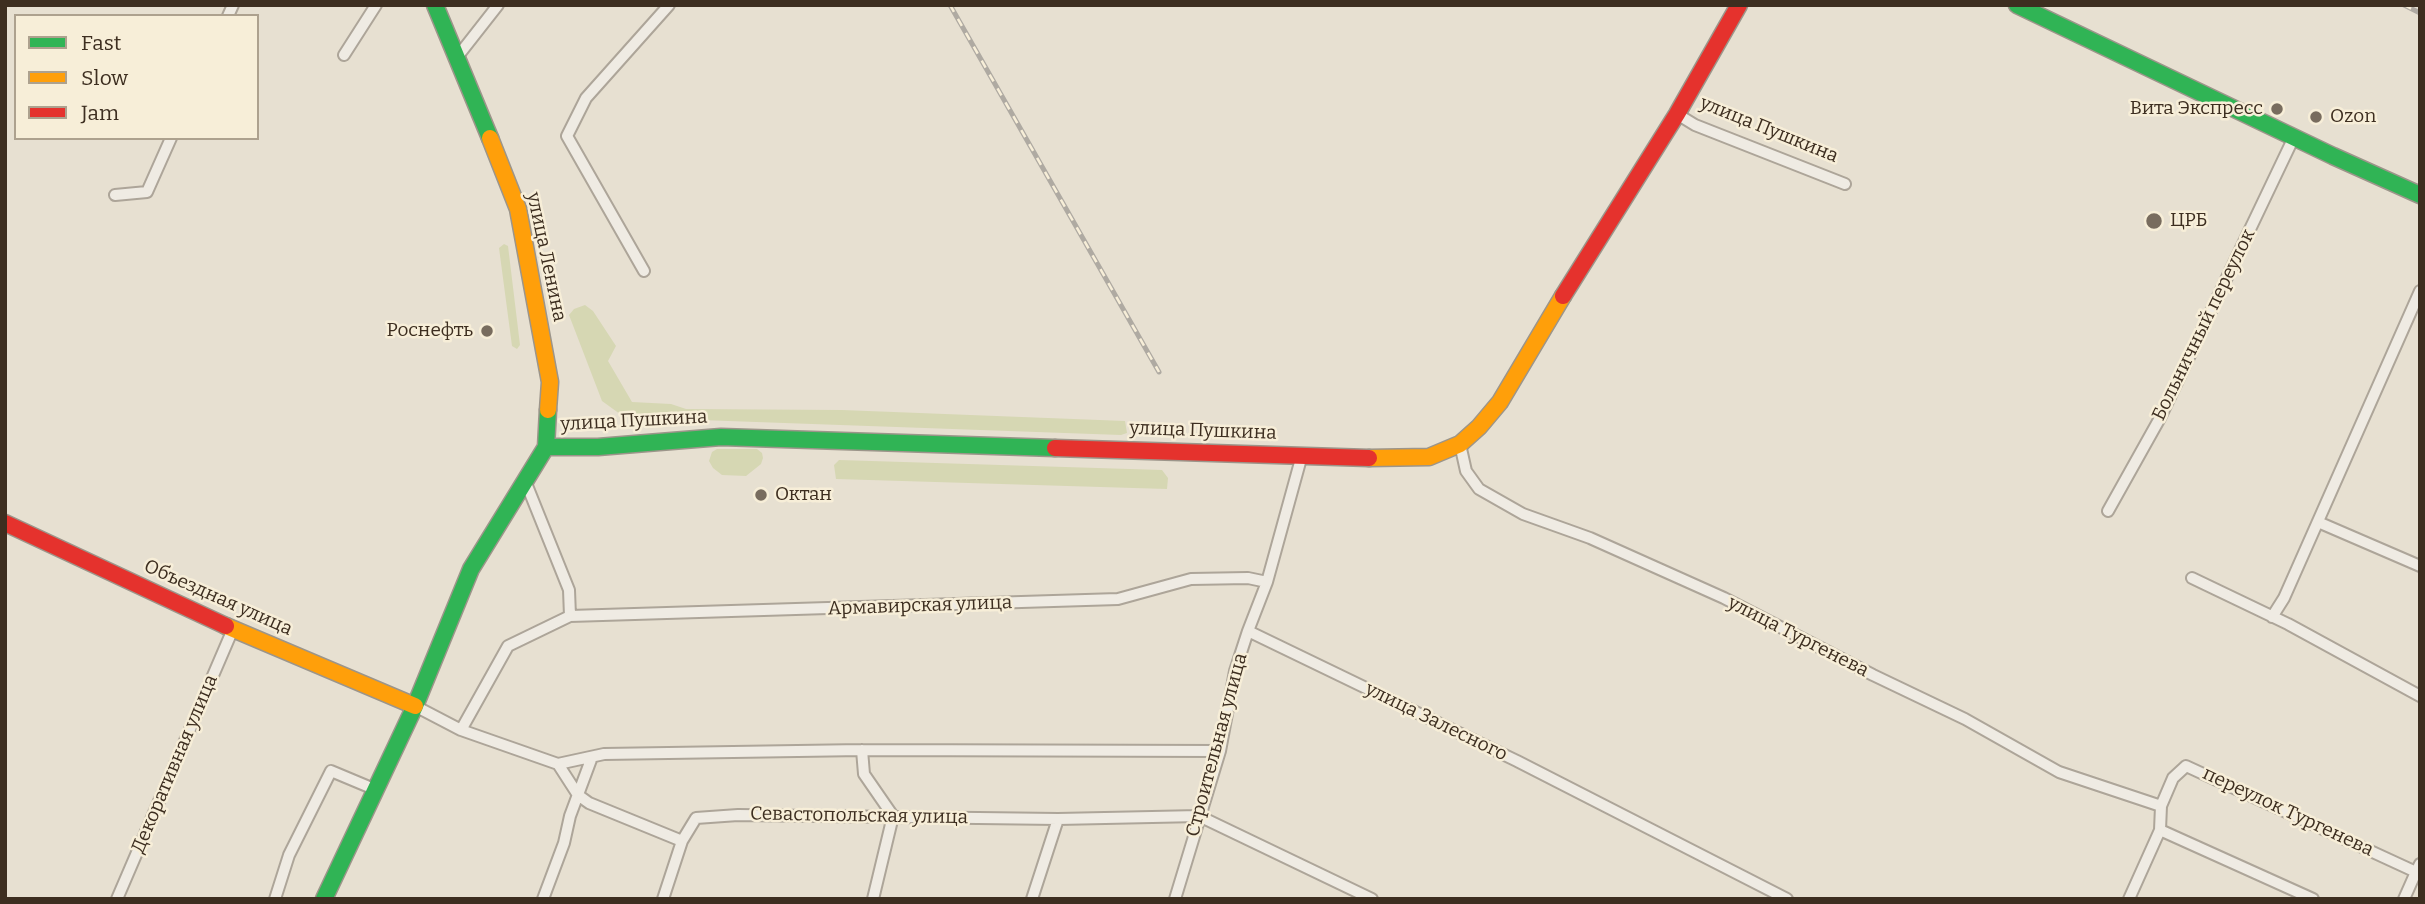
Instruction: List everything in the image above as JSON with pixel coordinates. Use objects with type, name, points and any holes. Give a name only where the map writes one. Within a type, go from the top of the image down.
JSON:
[{"type":"main road","name":"улица Ленина","points":[[435,5],[518,209],[550,382],[546,447]]},
{"type":"main road","name":"улица Пушкина","points":[[546,447],[598,447],[722,438],[1396,459],[1429,457],[1460,444],[1479,427],[1500,401],[1677,114],[1739,5]]},
{"type":"main road","points":[[2017,5],[2420,195]]},
{"type":"main road","points":[[324,899],[415,706],[471,569],[546,447]]},
{"type":"main road","name":"Объездная улица","points":[[5,523],[233,629],[415,706]]},
{"type":"street","points":[[344,55],[376,5]]},
{"type":"street","points":[[458,56],[498,5]]},
{"type":"street","points":[[644,271],[567,136],[586,98],[669,5]]},
{"type":"street","name":"улица Пушкина","points":[[1677,114],[1695,125],[1845,184]]},
{"type":"street","name":"Больничный переулок","points":[[2108,511],[2160,418],[2294,136]]},
{"type":"street","points":[[115,195],[147,192],[170,140]]},
{"type":"street","points":[[2272,617],[2284,598],[2420,291]]},
{"type":"street","name":"улица Тургенева","points":[[1460,444],[1466,471],[1479,489],[1523,514],[1590,538],[1724,598],[1965,719],[2059,772],[2161,806]]},
{"type":"street","points":[[1248,631],[1267,582],[1302,455]]},
{"type":"street","points":[[526,483],[569,590],[570,617]]},
{"type":"street","points":[[2318,522],[2420,566]]},
{"type":"street","name":"Армавирская улица","points":[[461,730],[508,646],[570,617],[1118,599],[1191,579],[1248,578],[1267,582]]},
{"type":"street","points":[[2192,578],[2272,617],[2420,696]]},
{"type":"street","name":"Декоративная улица","points":[[117,899],[233,629]]},
{"type":"street","name":"Строительная улица","points":[[1175,899],[1220,751],[1236,671],[1248,631]]},
{"type":"street","name":"улица Залесного","points":[[1248,631],[1517,761],[1787,899]]},
{"type":"street","points":[[415,706],[461,730],[558,764],[604,754],[1220,751]]},
{"type":"street","points":[[862,751],[864,774],[893,816],[873,899]]},
{"type":"street","points":[[543,899],[592,757]]},
{"type":"street","points":[[558,764],[578,795],[589,803],[682,841],[663,899]]},
{"type":"street","name":"переулок Тургенева","points":[[2160,830],[2161,806],[2173,778],[2186,766],[2418,870]]},
{"type":"street","points":[[275,899],[289,855],[331,771],[374,789]]},
{"type":"street","name":"Севастопольская улица","points":[[682,841],[696,818],[738,815],[1059,819],[1199,816]]},
{"type":"street","points":[[1199,816],[1372,899]]},
{"type":"street","points":[[1032,899],[1059,819]]},
{"type":"street","points":[[2129,899],[2160,830],[2313,899]]},
{"type":"street","points":[[2404,899],[2418,870]]},
{"type":"green space","points":[[504,244],[508,246],[520,345],[517,349],[512,346],[499,248]]},
{"type":"green space","points":[[585,305],[593,311],[616,346],[608,361],[632,402],[671,404],[686,409],[842,410],[1125,421],[1127,433],[1121,435],[644,418],[620,414],[602,401],[569,315],[574,309]]},
{"type":"green space","points":[[717,449],[757,449],[763,458],[761,464],[746,476],[722,475],[709,461],[712,452]]},
{"type":"green space","points":[[839,460],[1162,470],[1168,478],[1167,489],[836,479],[834,465]]},
{"type":"railway","points":[[950,5],[1159,372]]},
{"type":"railway","points":[[2404,5],[2420,13]]},
{"type":"traffic: fast","points":[[435,5],[490,138]]},
{"type":"traffic: fast","points":[[2017,5],[2420,195]]},
{"type":"traffic: fast","points":[[324,899],[415,706],[471,569],[546,447],[548,410]]},
{"type":"traffic: fast","points":[[546,447],[598,447],[721,437],[1055,448]]},
{"type":"traffic: slow","points":[[490,138],[518,209],[550,382],[548,410]]},
{"type":"traffic: slow","points":[[1369,458],[1429,457],[1460,444],[1500,402],[1563,296]]},
{"type":"traffic: slow","points":[[226,626],[415,706]]},
{"type":"traffic: jam","points":[[1563,296],[1677,114],[1739,5]]},
{"type":"traffic: jam","points":[[1055,448],[1369,458]]},
{"type":"traffic: jam","points":[[5,523],[226,626]]},
{"type":"place","name":"Вита Экспресс","points":[[2277,109]]},
{"type":"place","name":"Ozon","points":[[2316,117]]},
{"type":"place","name":"ЦРБ","points":[[2154,221]]},
{"type":"place","name":"Роснефть","points":[[487,331]]},
{"type":"place","name":"Октан","points":[[761,495]]}]
